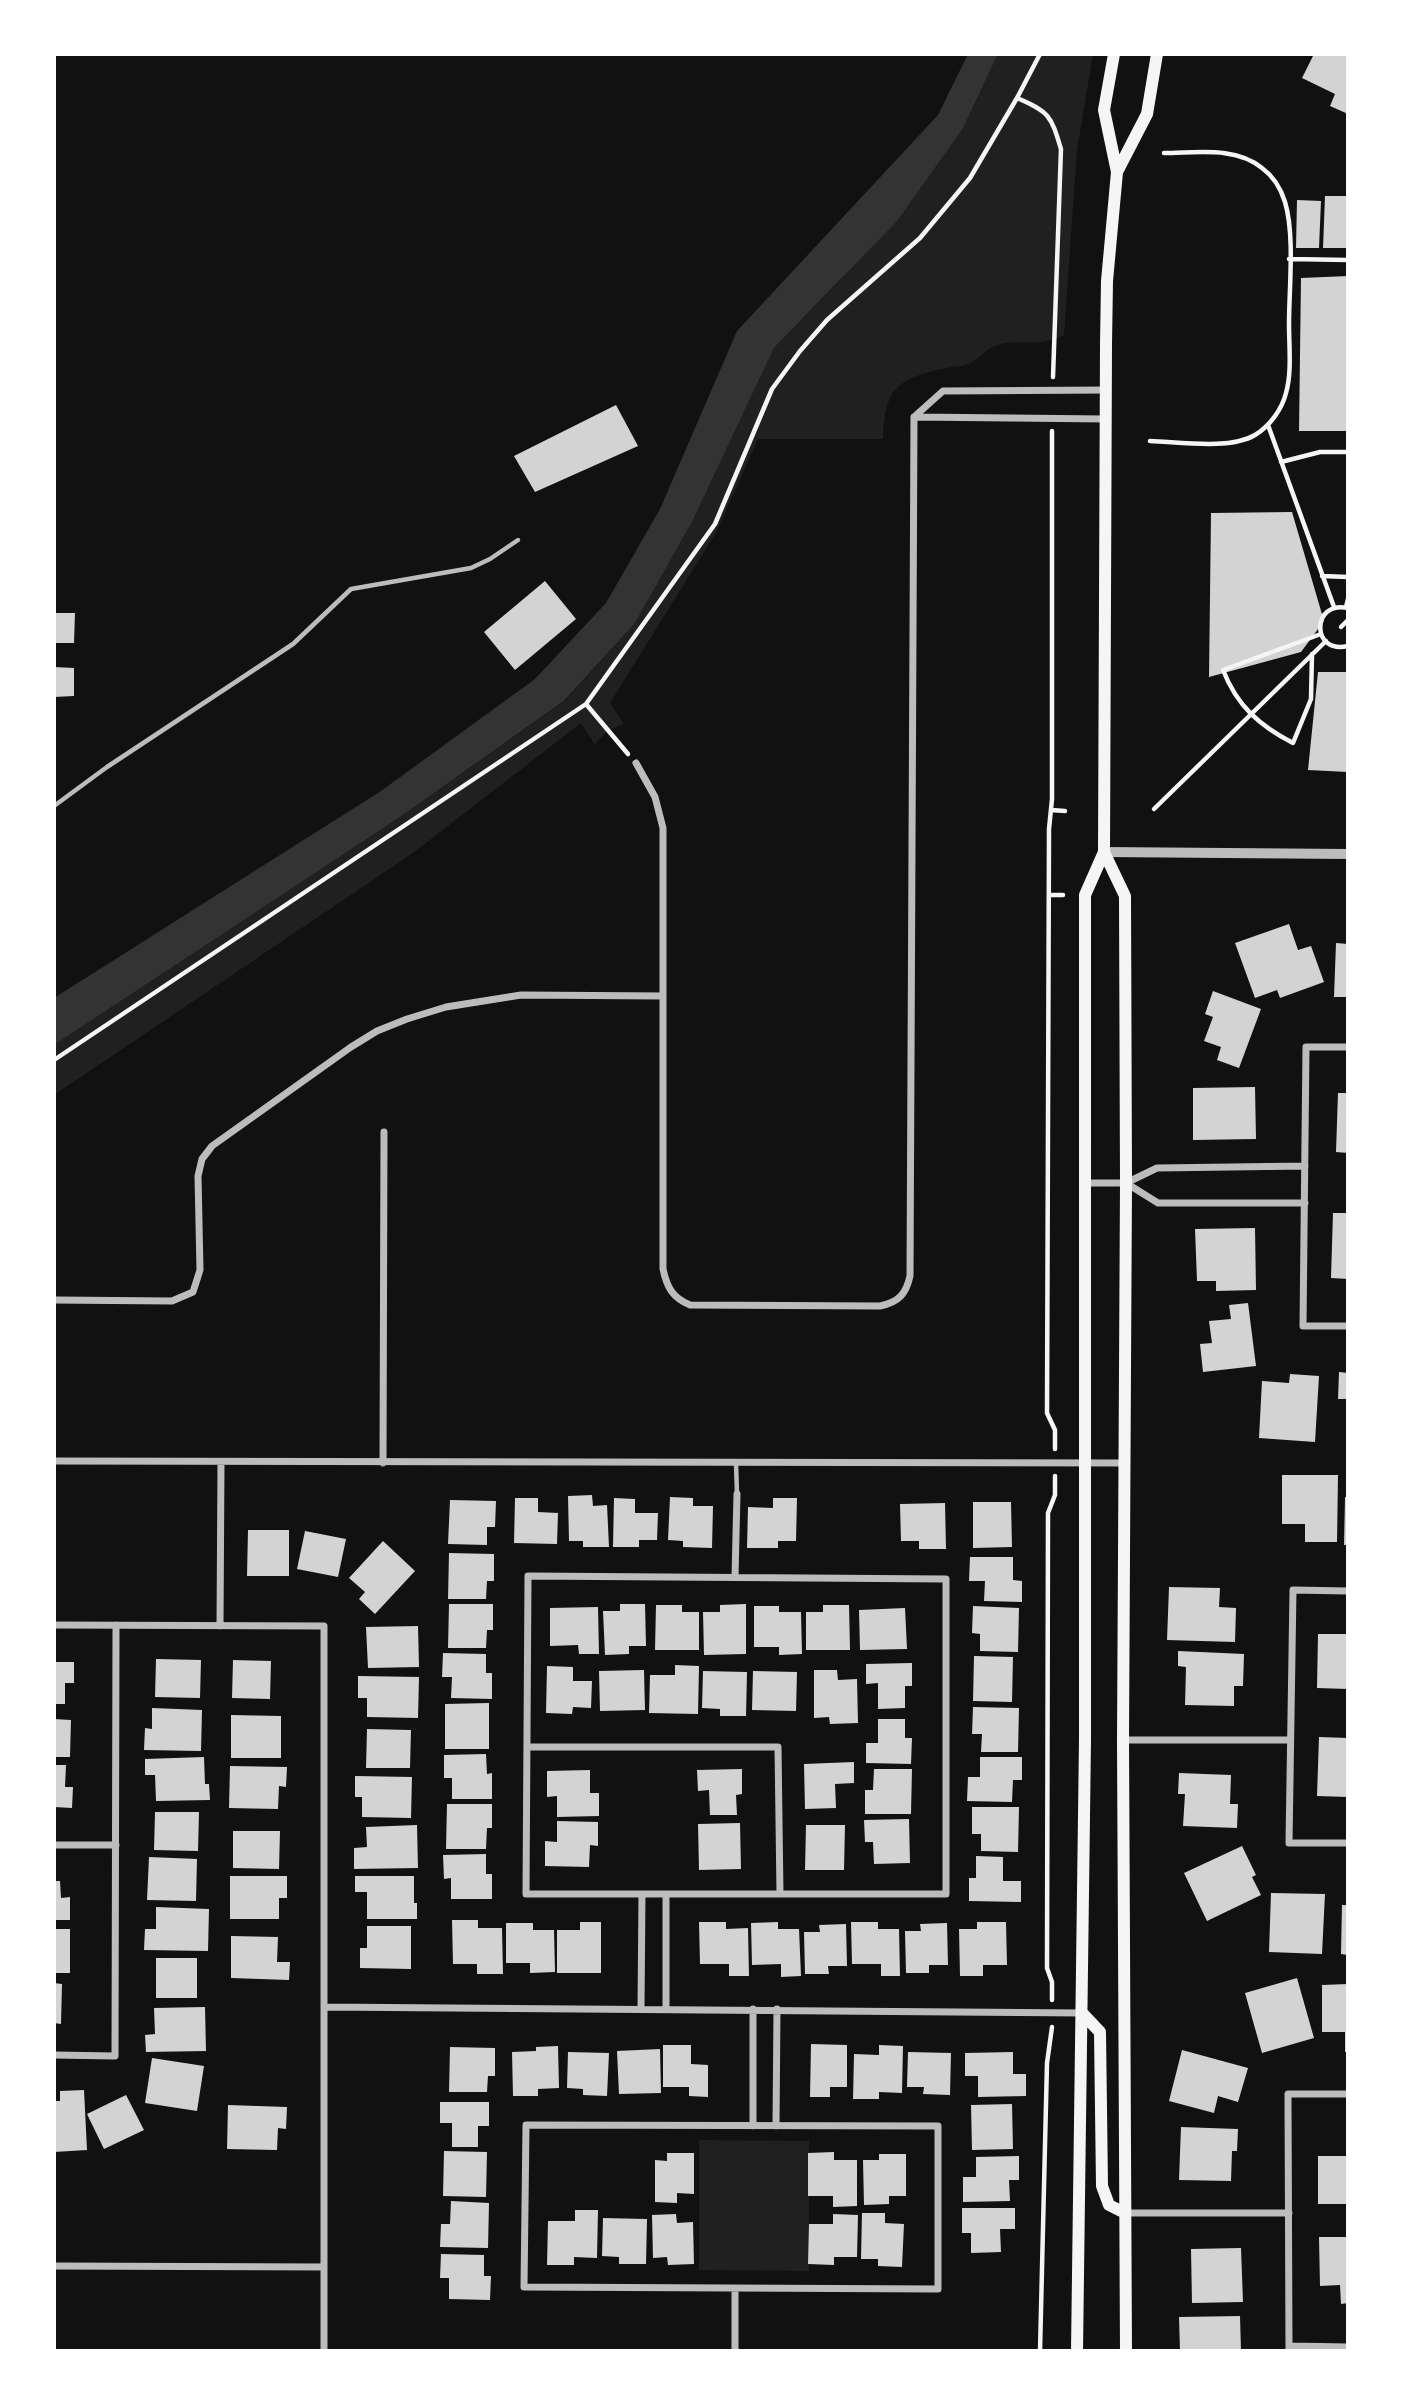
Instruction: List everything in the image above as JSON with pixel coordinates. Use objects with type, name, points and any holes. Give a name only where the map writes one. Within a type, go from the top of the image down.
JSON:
[{"type":"main road","points":[[1077,2351],[1083,2013],[1085,895],[1104,852],[1107,281],[1117,172],[1104,110],[1114,54]]},
{"type":"main road","points":[[1117,172],[1147,114],[1157,54]]},
{"type":"main road","points":[[1104,852],[1125,896],[1123,1740],[1126,2351]]},
{"type":"main road","points":[[1083,2013],[1100,2032],[1102,2186],[1109,2205],[1125,2213]]},
{"type":"street","points":[[636,764],[656,797],[663,828],[663,1269],[671,1293],[690,1305],[892,1304],[902,1297],[910,1276],[915,417],[943,391],[1106,390]]},
{"type":"street","points":[[915,417],[1106,419]]},
{"type":"street","points":[[1104,852],[1348,854]]},
{"type":"street","points":[[54,1300],[172,1301],[193,1292],[200,1270],[198,1177],[202,1159],[212,1146],[377,1031],[446,1007],[521,995],[663,996]]},
{"type":"street","points":[[1348,1047],[1306,1047],[1303,1326],[1348,1326]]},
{"type":"street","points":[[383,1463],[384,1132]]},
{"type":"street","points":[[1085,1183],[1126,1183],[1157,1168],[1305,1166]]},
{"type":"street","points":[[1126,1183],[1158,1203],[1305,1203]]},
{"type":"street","points":[[54,1461],[1124,1463]]},
{"type":"street","points":[[220,1626],[221,1463]]},
{"type":"street","points":[[735,1577],[737,1494]]},
{"type":"street","points":[[528,1576],[735,1577],[946,1579],[946,1894],[526,1894],[528,1576]]},
{"type":"street","points":[[1348,1591],[1293,1590],[1289,1843],[1348,1843]]},
{"type":"street","points":[[54,1625],[324,1626],[324,2351]]},
{"type":"street","points":[[54,2055],[115,2056],[116,1625]]},
{"type":"street","points":[[1123,1740],[1290,1740]]},
{"type":"street","points":[[527,1747],[778,1747],[780,1894]]},
{"type":"street","points":[[54,1844],[116,1845]]},
{"type":"street","points":[[641,2008],[642,1894]]},
{"type":"street","points":[[666,1894],[666,2008]]},
{"type":"street","points":[[324,2007],[1083,2013]]},
{"type":"street","points":[[753,2009],[753,2126]]},
{"type":"street","points":[[776,2126],[777,2009]]},
{"type":"street","points":[[1348,2094],[1288,2094],[1289,2348],[1348,2347]]},
{"type":"street","points":[[526,2124],[753,2126],[938,2126],[939,2290],[524,2287],[526,2124]]},
{"type":"street","points":[[1125,2213],[1289,2213]]},
{"type":"street","points":[[54,2266],[324,2267]]},
{"type":"street","points":[[735,2289],[736,2351]]},
{"type":"lane","points":[[54,806],[107,767],[293,644],[351,589],[471,568],[518,540]]},
{"type":"lane","points":[[736,1463],[737,1494]]},
{"type":"path","points":[[54,1060],[586,704],[715,524],[772,389],[827,320],[920,237],[970,178],[1040,54]]},
{"type":"path","points":[[1017,98],[1037,106],[1052,120],[1061,149],[1052,390]]},
{"type":"path","points":[[1150,442],[1242,441],[1268,425],[1283,402],[1287,390],[1289,219],[1281,191],[1264,169],[1253,161],[1224,153],[1164,153]]},
{"type":"path","points":[[1289,259],[1348,260]]},
{"type":"path","points":[[1052,419],[1047,1413],[1055,1430]]},
{"type":"path","points":[[1268,425],[1334,607]]},
{"type":"path","points":[[1281,462],[1320,452],[1348,452]]},
{"type":"path","points":[[1322,576],[1348,576]]},
{"type":"path","points":[[1348,599],[1347,607],[1334,607],[1323,615],[1320,627],[1326,641],[1334,646],[1348,646]]},
{"type":"path","points":[[1341,626],[1348,620]]},
{"type":"path","points":[[1312,654],[1311,699],[1293,743],[1262,726],[1250,715],[1233,692],[1223,670],[1321,634]]},
{"type":"path","points":[[1154,809],[1326,641]]},
{"type":"path","points":[[586,704],[636,764]]},
{"type":"path","points":[[1051,810],[1065,811]]},
{"type":"path","points":[[1049,895],[1063,895]]},
{"type":"path","points":[[1052,1982],[1047,1968],[1048,1513],[1055,1495]]},
{"type":"path","points":[[1040,2351],[1047,2063],[1052,2039]]},
{"type":"shaded area","points":[[968,54],[998,54],[963,128],[897,221],[774,348],[692,522],[635,623],[564,701],[400,817],[54,1045],[54,998],[381,791],[535,679],[606,603],[660,509],[737,331],[938,115]]},
{"type":"shaded area","points":[[998,54],[1093,54],[1077,150],[1064,335],[1041,342],[999,345],[966,365],[930,372],[906,381],[891,396],[884,421],[883,439],[758,439],[717,531],[610,703],[624,724],[608,732],[595,745],[581,723],[413,853],[54,1095],[54,1045],[400,817],[565,701],[635,623],[692,522],[774,348],[839,282],[963,128]]},
{"type":"shaded area","points":[[699,2140],[809,2141],[809,2271],[699,2270]]},
{"type":"building","points":[[1314,54],[1348,54],[1348,114],[1330,106],[1335,94],[1302,78]]},
{"type":"building","points":[[1325,196],[1348,196],[1348,248],[1323,248]]},
{"type":"building","points":[[1297,200],[1321,201],[1319,248],[1296,248]]},
{"type":"building","points":[[1348,276],[1348,431],[1299,431],[1301,278]]},
{"type":"building","points":[[616,405],[638,446],[535,492],[514,456]]},
{"type":"building","points":[[1292,512],[1324,621],[1301,652],[1209,677],[1211,513]]},
{"type":"building","points":[[545,581],[576,619],[515,670],[484,632]]},
{"type":"building","points":[[54,613],[75,613],[74,643],[54,643]]},
{"type":"building","points":[[54,667],[74,668],[74,696],[54,697]]},
{"type":"building","points":[[1318,672],[1348,672],[1348,772],[1308,770]]},
{"type":"building","points":[[1289,924],[1298,950],[1311,946],[1324,982],[1280,998],[1277,990],[1255,998],[1235,943]]},
{"type":"building","points":[[1336,943],[1348,944],[1348,997],[1334,997]]},
{"type":"building","points":[[1213,991],[1261,1009],[1239,1068],[1217,1060],[1221,1047],[1204,1041],[1213,1017],[1205,1014]]},
{"type":"building","points":[[1255,1087],[1256,1139],[1193,1140],[1193,1088]]},
{"type":"building","points":[[1338,1093],[1348,1093],[1348,1153],[1336,1152]]},
{"type":"building","points":[[1333,1213],[1348,1213],[1348,1279],[1331,1278]]},
{"type":"building","points":[[1255,1228],[1256,1290],[1216,1291],[1216,1281],[1197,1281],[1195,1229]]},
{"type":"building","points":[[1248,1303],[1256,1366],[1203,1372],[1200,1344],[1212,1343],[1209,1321],[1231,1319],[1229,1305]]},
{"type":"building","points":[[1339,1372],[1348,1373],[1348,1399],[1338,1399]]},
{"type":"building","points":[[1290,1374],[1319,1376],[1315,1442],[1259,1438],[1262,1381],[1289,1383]]},
{"type":"building","points":[[1282,1475],[1338,1475],[1337,1542],[1305,1542],[1305,1524],[1282,1524]]},
{"type":"building","points":[[592,1495],[593,1506],[607,1505],[609,1547],[583,1547],[583,1541],[569,1541],[568,1496]]},
{"type":"building","points":[[670,1497],[693,1498],[693,1506],[713,1506],[712,1548],[683,1547],[683,1541],[668,1540]]},
{"type":"building","points":[[1345,1497],[1348,1497],[1348,1545],[1344,1545]]},
{"type":"building","points":[[515,1498],[538,1498],[538,1512],[558,1513],[557,1544],[514,1543]]},
{"type":"building","points":[[614,1498],[635,1499],[635,1513],[658,1513],[657,1540],[639,1540],[639,1547],[613,1547]]},
{"type":"building","points":[[773,1498],[797,1498],[796,1541],[778,1541],[778,1548],[747,1548],[748,1507],[773,1508]]},
{"type":"building","points":[[450,1500],[496,1501],[495,1527],[487,1527],[487,1545],[448,1544]]},
{"type":"building","points":[[973,1502],[1011,1502],[1012,1547],[973,1548]]},
{"type":"building","points":[[945,1503],[946,1549],[919,1549],[919,1541],[901,1541],[900,1504]]},
{"type":"building","points":[[248,1530],[289,1530],[289,1576],[247,1576]]},
{"type":"building","points":[[305,1531],[346,1539],[338,1577],[297,1569]]},
{"type":"building","points":[[383,1541],[415,1571],[375,1614],[359,1599],[365,1592],[349,1578]]},
{"type":"building","points":[[449,1553],[494,1554],[494,1581],[487,1581],[486,1599],[448,1599]]},
{"type":"building","points":[[970,1557],[1013,1557],[1013,1580],[1022,1581],[1022,1602],[984,1601],[985,1581],[969,1581]]},
{"type":"building","points":[[1169,1587],[1220,1588],[1219,1607],[1236,1608],[1235,1642],[1167,1640]]},
{"type":"building","points":[[449,1604],[493,1604],[493,1630],[487,1630],[486,1648],[448,1648]]},
{"type":"building","points":[[620,1604],[645,1604],[646,1646],[629,1646],[629,1654],[605,1655],[603,1611],[620,1611]]},
{"type":"building","points":[[746,1604],[746,1654],[704,1655],[703,1612],[720,1612],[720,1605]]},
{"type":"building","points":[[656,1605],[682,1605],[682,1612],[699,1612],[699,1650],[655,1650]]},
{"type":"building","points":[[823,1605],[849,1605],[850,1650],[806,1650],[806,1612],[823,1612]]},
{"type":"building","points":[[754,1606],[779,1606],[779,1612],[801,1612],[802,1654],[779,1655],[779,1647],[754,1647]]},
{"type":"building","points":[[973,1606],[1019,1608],[1018,1652],[980,1651],[980,1634],[972,1633]]},
{"type":"building","points":[[598,1607],[599,1654],[579,1654],[578,1645],[550,1646],[550,1608]]},
{"type":"building","points":[[905,1608],[907,1649],[860,1650],[859,1610]]},
{"type":"building","points":[[418,1626],[419,1667],[368,1668],[366,1627]]},
{"type":"building","points":[[1318,1634],[1348,1634],[1348,1689],[1317,1688]]},
{"type":"building","points":[[1178,1651],[1244,1654],[1243,1686],[1234,1686],[1234,1706],[1185,1705],[1186,1667],[1178,1666]]},
{"type":"building","points":[[443,1653],[486,1654],[486,1673],[492,1673],[492,1699],[451,1698],[452,1677],[442,1677]]},
{"type":"building","points":[[974,1656],[1013,1657],[1012,1702],[973,1701]]},
{"type":"building","points":[[156,1659],[201,1660],[200,1698],[155,1697]]},
{"type":"building","points":[[233,1660],[271,1661],[270,1699],[232,1698]]},
{"type":"building","points":[[54,1662],[74,1662],[74,1683],[65,1683],[65,1704],[54,1704]]},
{"type":"building","points":[[912,1663],[912,1686],[905,1686],[905,1708],[878,1709],[878,1683],[866,1684],[866,1664]]},
{"type":"building","points":[[675,1665],[699,1666],[698,1714],[649,1713],[650,1675],[675,1675]]},
{"type":"building","points":[[547,1666],[573,1667],[573,1681],[592,1681],[591,1708],[573,1707],[572,1714],[546,1713]]},
{"type":"building","points":[[644,1670],[645,1710],[600,1711],[599,1671]]},
{"type":"building","points":[[814,1670],[837,1670],[838,1680],[857,1679],[858,1723],[830,1724],[829,1717],[814,1718]]},
{"type":"building","points":[[703,1671],[747,1672],[746,1716],[720,1716],[720,1709],[702,1708]]},
{"type":"building","points":[[753,1671],[797,1672],[796,1711],[752,1710]]},
{"type":"building","points":[[358,1676],[419,1677],[418,1718],[367,1717],[367,1698],[358,1698]]},
{"type":"building","points":[[489,1703],[489,1749],[445,1749],[445,1704]]},
{"type":"building","points":[[973,1707],[1019,1708],[1018,1752],[981,1752],[982,1734],[972,1734]]},
{"type":"building","points":[[152,1708],[202,1710],[201,1751],[144,1750],[145,1728],[152,1729]]},
{"type":"building","points":[[231,1715],[281,1716],[281,1758],[231,1758]]},
{"type":"building","points":[[54,1719],[71,1720],[70,1757],[54,1757]]},
{"type":"building","points":[[878,1719],[905,1719],[905,1738],[912,1738],[911,1764],[866,1763],[866,1743],[878,1743]]},
{"type":"building","points":[[367,1729],[411,1730],[410,1768],[366,1768]]},
{"type":"building","points":[[1319,1737],[1348,1738],[1348,1797],[1317,1796]]},
{"type":"building","points":[[486,1754],[487,1774],[492,1773],[492,1799],[452,1799],[452,1778],[444,1778],[444,1755]]},
{"type":"building","points":[[204,1757],[205,1784],[209,1784],[210,1800],[156,1801],[155,1775],[145,1775],[145,1759]]},
{"type":"building","points":[[980,1757],[1022,1757],[1022,1780],[1013,1780],[1012,1802],[967,1801],[968,1777],[980,1777]]},
{"type":"building","points":[[854,1762],[854,1783],[835,1784],[836,1808],[805,1809],[804,1764]]},
{"type":"building","points":[[54,1765],[66,1765],[65,1787],[73,1787],[72,1808],[54,1807]]},
{"type":"building","points":[[230,1766],[287,1767],[286,1787],[279,1786],[278,1809],[229,1808]]},
{"type":"building","points":[[742,1769],[742,1794],[736,1795],[737,1815],[710,1815],[709,1790],[698,1791],[697,1770]]},
{"type":"building","points":[[874,1769],[912,1769],[911,1814],[865,1814],[865,1790],[873,1790]]},
{"type":"building","points":[[590,1770],[590,1793],[599,1793],[599,1816],[557,1817],[557,1796],[547,1797],[547,1771]]},
{"type":"building","points":[[1179,1773],[1231,1775],[1230,1804],[1238,1804],[1237,1828],[1183,1826],[1185,1794],[1178,1794]]},
{"type":"building","points":[[355,1776],[412,1777],[411,1818],[362,1817],[362,1797],[355,1797]]},
{"type":"building","points":[[447,1804],[492,1804],[492,1828],[487,1828],[486,1849],[446,1849]]},
{"type":"building","points":[[972,1807],[1019,1807],[1018,1852],[981,1851],[981,1834],[972,1834]]},
{"type":"building","points":[[155,1812],[199,1812],[198,1851],[154,1850]]},
{"type":"building","points":[[909,1819],[910,1863],[874,1864],[873,1842],[865,1842],[864,1820]]},
{"type":"building","points":[[557,1821],[598,1822],[598,1846],[590,1845],[589,1867],[545,1866],[545,1841],[557,1842]]},
{"type":"building","points":[[740,1823],[741,1869],[699,1870],[698,1824]]},
{"type":"building","points":[[417,1825],[418,1868],[354,1869],[354,1848],[367,1847],[366,1827]]},
{"type":"building","points":[[806,1825],[845,1825],[844,1870],[805,1870]]},
{"type":"building","points":[[233,1831],[280,1831],[279,1869],[233,1868]]},
{"type":"building","points":[[1242,1846],[1256,1875],[1252,1877],[1261,1895],[1207,1921],[1184,1873]]},
{"type":"building","points":[[486,1854],[486,1874],[492,1874],[492,1899],[451,1899],[451,1878],[444,1879],[443,1855]]},
{"type":"building","points":[[976,1856],[1003,1857],[1003,1881],[1021,1881],[1021,1902],[969,1901],[969,1878],[976,1878]]},
{"type":"building","points":[[149,1857],[197,1859],[196,1901],[147,1900]]},
{"type":"building","points":[[230,1876],[287,1876],[287,1898],[279,1898],[279,1919],[230,1919]]},
{"type":"building","points":[[355,1876],[414,1876],[417,1919],[367,1919],[367,1892],[355,1892]]},
{"type":"building","points":[[54,1881],[60,1881],[61,1898],[70,1897],[70,1920],[54,1920]]},
{"type":"building","points":[[1271,1893],[1325,1894],[1322,1954],[1269,1952]]},
{"type":"building","points":[[1342,1905],[1348,1905],[1348,1955],[1341,1954]]},
{"type":"building","points":[[156,1907],[209,1909],[208,1951],[144,1950],[145,1929],[156,1929]]},
{"type":"building","points":[[452,1920],[478,1920],[478,1928],[502,1928],[503,1974],[477,1974],[477,1964],[453,1964]]},
{"type":"building","points":[[580,1922],[601,1922],[601,1973],[557,1973],[557,1930],[580,1930]]},
{"type":"building","points":[[699,1922],[726,1922],[726,1929],[748,1928],[749,1976],[729,1976],[729,1964],[700,1964]]},
{"type":"building","points":[[778,1922],[778,1929],[799,1929],[801,1976],[781,1977],[781,1964],[752,1965],[751,1923]]},
{"type":"building","points":[[851,1922],[878,1922],[878,1929],[899,1929],[900,1976],[881,1976],[881,1964],[852,1964]]},
{"type":"building","points":[[977,1922],[1006,1922],[1007,1965],[983,1965],[983,1976],[960,1976],[959,1929],[977,1929]]},
{"type":"building","points":[[506,1923],[533,1923],[533,1930],[554,1930],[555,1972],[530,1973],[530,1963],[506,1963]]},
{"type":"building","points":[[947,1923],[948,1965],[929,1965],[929,1973],[906,1973],[905,1931],[921,1931],[920,1924]]},
{"type":"building","points":[[846,1924],[847,1966],[828,1966],[829,1974],[805,1974],[804,1932],[820,1932],[819,1925]]},
{"type":"building","points":[[367,1926],[411,1926],[411,1969],[360,1968],[360,1948],[367,1948]]},
{"type":"building","points":[[54,1929],[70,1929],[70,1973],[54,1973]]},
{"type":"building","points":[[231,1936],[278,1937],[277,1962],[290,1962],[289,1980],[231,1978]]},
{"type":"building","points":[[156,1958],[197,1958],[197,1998],[156,1998]]},
{"type":"building","points":[[1297,1978],[1314,2038],[1262,2053],[1245,1993]]},
{"type":"building","points":[[54,1983],[62,1984],[61,2024],[54,2023]]},
{"type":"building","points":[[1348,1984],[1348,2052],[1345,2052],[1345,2032],[1322,2032],[1322,1985]]},
{"type":"building","points":[[205,2007],[206,2051],[146,2052],[145,2035],[155,2034],[154,2008]]},
{"type":"building","points":[[811,2044],[847,2045],[847,2087],[830,2087],[830,2097],[810,2097]]},
{"type":"building","points":[[663,2045],[691,2045],[691,2064],[708,2065],[708,2097],[689,2096],[689,2087],[663,2087]]},
{"type":"building","points":[[879,2045],[903,2046],[902,2093],[879,2092],[879,2099],[853,2099],[854,2054],[879,2055]]},
{"type":"building","points":[[558,2046],[559,2088],[538,2089],[538,2096],[513,2096],[512,2052],[536,2051],[536,2047]]},
{"type":"building","points":[[450,2047],[495,2048],[495,2076],[488,2076],[487,2092],[449,2092]]},
{"type":"building","points":[[660,2049],[661,2093],[619,2094],[617,2051]]},
{"type":"building","points":[[1182,2050],[1248,2068],[1238,2102],[1218,2096],[1214,2113],[1169,2101]]},
{"type":"building","points":[[568,2052],[609,2053],[607,2096],[583,2095],[583,2089],[567,2088]]},
{"type":"building","points":[[908,2052],[951,2053],[950,2095],[923,2094],[924,2087],[907,2087]]},
{"type":"building","points":[[1013,2052],[1013,2074],[1026,2074],[1026,2096],[978,2097],[978,2076],[965,2076],[965,2053]]},
{"type":"building","points":[[152,2058],[204,2066],[197,2111],[145,2103]]},
{"type":"building","points":[[84,2090],[87,2150],[54,2152],[54,2101],[60,2101],[60,2091]]},
{"type":"building","points":[[126,2095],[144,2130],[104,2149],[87,2114]]},
{"type":"building","points":[[440,2102],[489,2102],[489,2126],[478,2126],[478,2147],[452,2147],[452,2123],[440,2123]]},
{"type":"building","points":[[1012,2104],[1013,2149],[972,2150],[971,2105]]},
{"type":"building","points":[[228,2105],[287,2107],[286,2129],[278,2128],[277,2150],[227,2149]]},
{"type":"building","points":[[1181,2127],[1238,2129],[1237,2151],[1232,2151],[1231,2181],[1179,2180]]},
{"type":"building","points":[[444,2151],[487,2152],[486,2197],[443,2196]]},
{"type":"building","points":[[834,2152],[834,2160],[857,2160],[857,2206],[833,2207],[833,2196],[808,2196],[808,2153]]},
{"type":"building","points":[[667,2153],[694,2153],[694,2194],[677,2193],[677,2203],[655,2202],[655,2160],[667,2161]]},
{"type":"building","points":[[879,2154],[906,2154],[906,2196],[889,2196],[889,2204],[864,2205],[863,2160],[879,2160]]},
{"type":"building","points":[[1019,2156],[1019,2180],[1009,2180],[1010,2201],[963,2202],[963,2177],[976,2177],[976,2157]]},
{"type":"building","points":[[1318,2156],[1348,2156],[1348,2204],[1318,2204]]},
{"type":"building","points":[[451,2201],[489,2203],[488,2248],[440,2247],[441,2224],[450,2224]]},
{"type":"building","points":[[962,2208],[1015,2208],[1015,2229],[1000,2229],[1001,2252],[971,2253],[971,2233],[962,2233]]},
{"type":"building","points":[[575,2210],[598,2210],[597,2258],[574,2257],[574,2265],[547,2265],[548,2221],[575,2221]]},
{"type":"building","points":[[862,2213],[885,2213],[885,2223],[904,2224],[902,2267],[878,2266],[878,2259],[861,2259]]},
{"type":"building","points":[[676,2214],[677,2223],[693,2222],[694,2264],[668,2265],[667,2257],[653,2258],[652,2215]]},
{"type":"building","points":[[833,2214],[858,2215],[857,2257],[834,2257],[834,2265],[808,2264],[809,2224],[833,2224]]},
{"type":"building","points":[[603,2218],[647,2219],[646,2264],[619,2264],[619,2257],[602,2256]]},
{"type":"building","points":[[1319,2237],[1348,2237],[1348,2303],[1341,2304],[1340,2285],[1320,2286]]},
{"type":"building","points":[[1241,2248],[1243,2302],[1192,2303],[1191,2249]]},
{"type":"building","points":[[441,2254],[484,2255],[484,2276],[491,2276],[490,2300],[449,2299],[449,2278],[440,2278]]},
{"type":"building","points":[[1240,2316],[1241,2351],[1180,2351],[1179,2317]]}]
